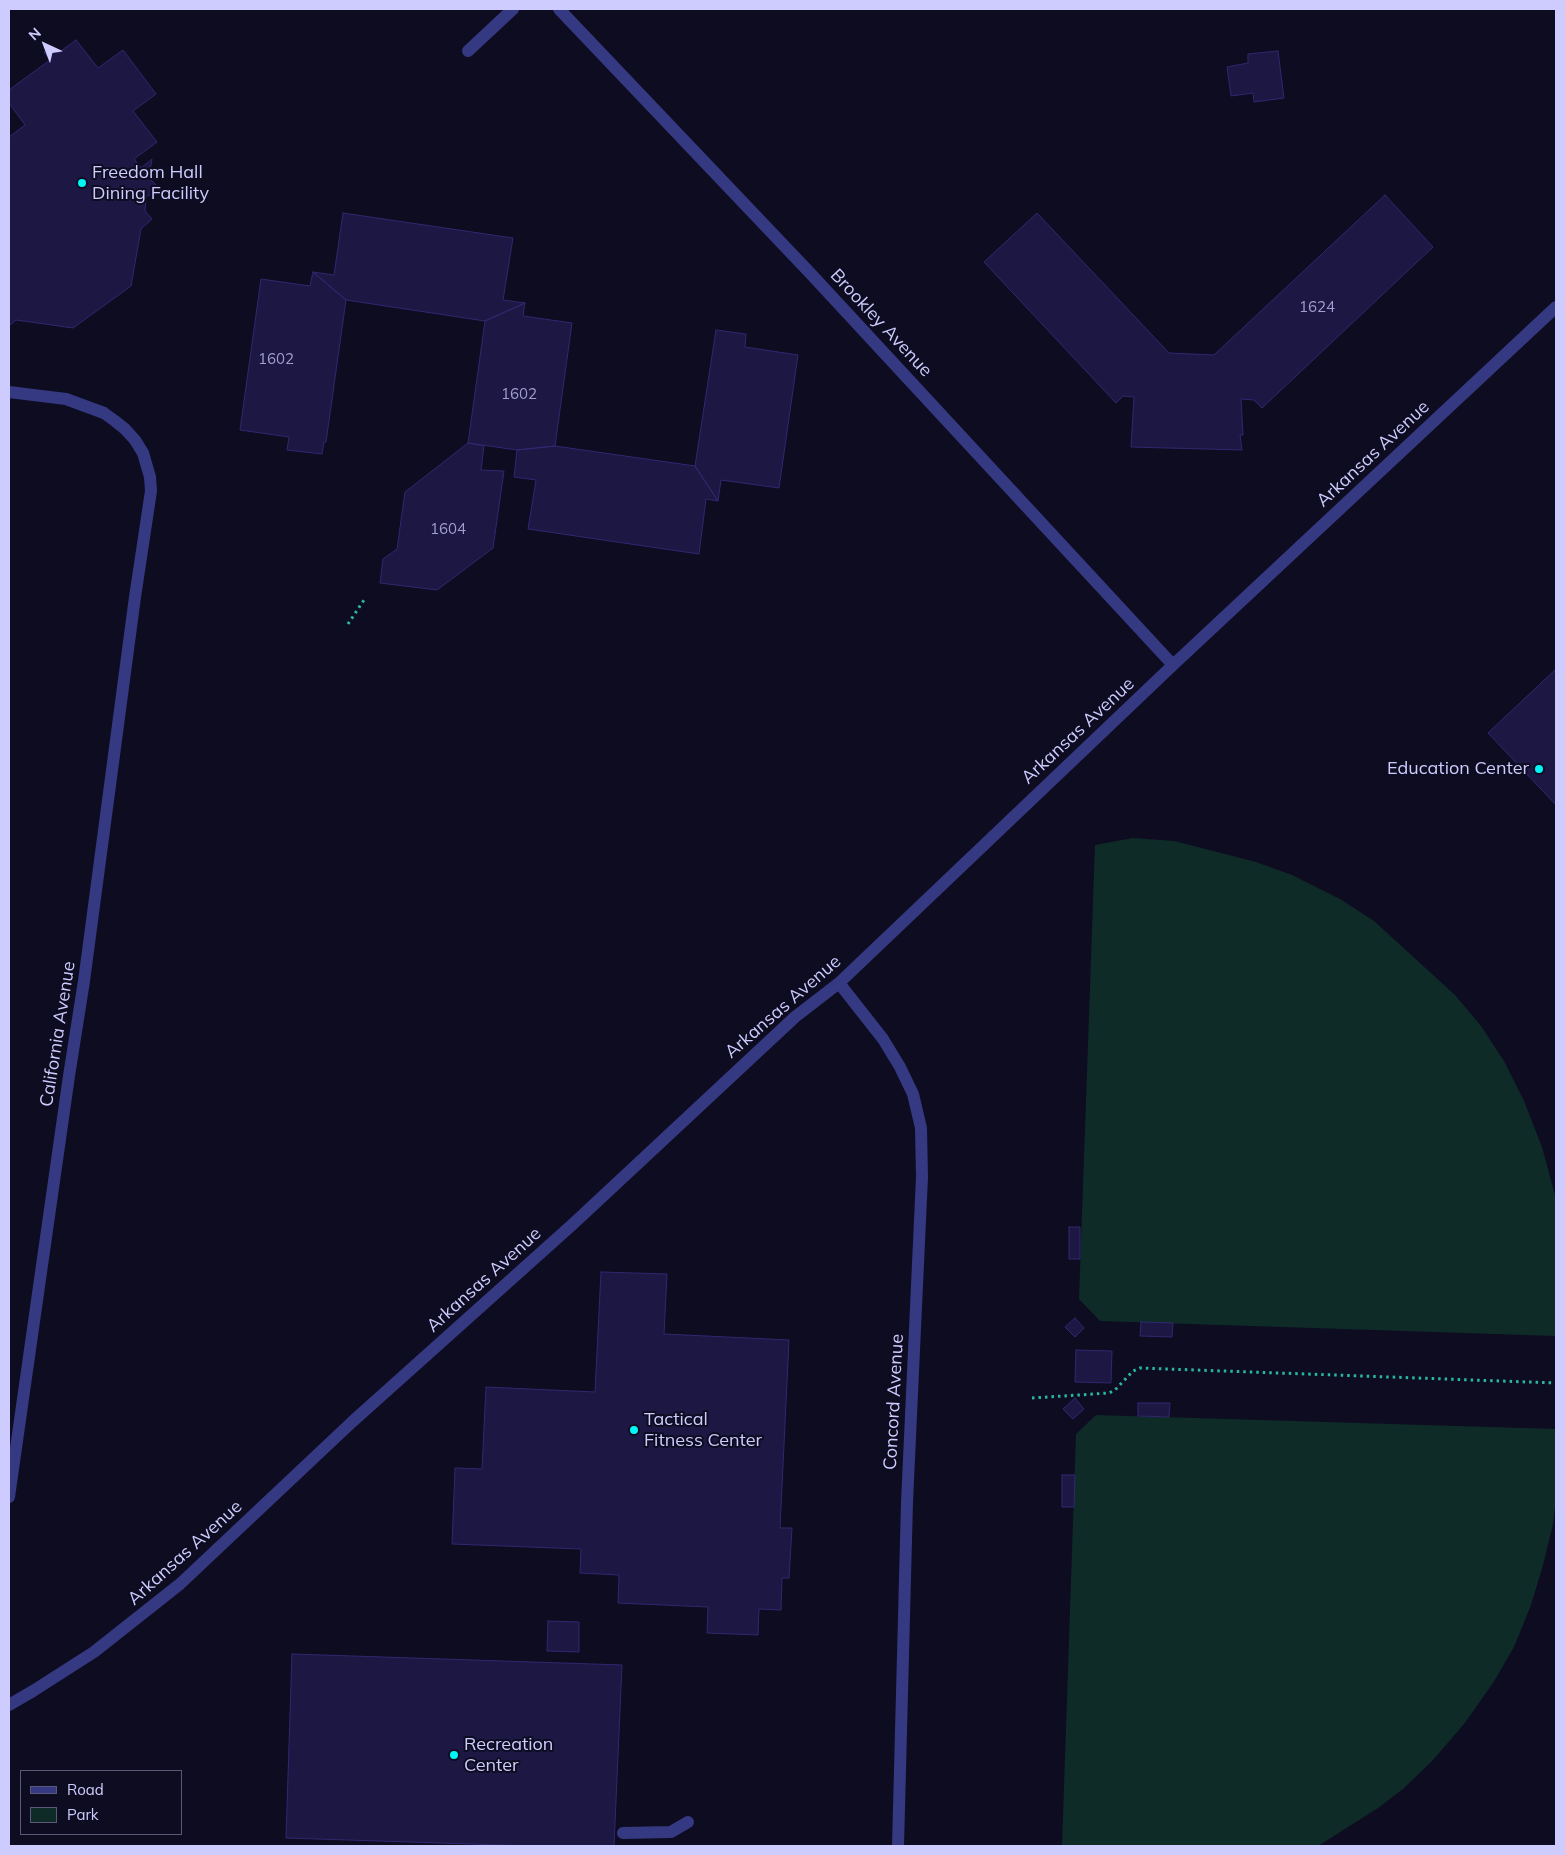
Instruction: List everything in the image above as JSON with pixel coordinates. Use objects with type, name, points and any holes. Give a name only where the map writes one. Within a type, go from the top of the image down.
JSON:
[{"type":"street","points":[[468,51],[513,9]]},
{"type":"street","name":"Brookley Avenue","points":[[558,9],[804,267],[1173,665]]},
{"type":"street","name":"Arkansas Avenue","points":[[9,1705],[94,1652],[180,1584],[352,1422],[573,1224],[795,1017],[839,983],[1173,665],[1556,307]]},
{"type":"street","name":"California Avenue","points":[[9,392],[66,399],[104,413],[126,429],[143,453],[150,477],[151,491],[86,971],[67,1086],[9,1497]]},
{"type":"street","name":"Concord Avenue","points":[[839,983],[883,1039],[900,1067],[913,1094],[922,1128],[922,1177],[907,1502],[898,1846]]},
{"type":"street","points":[[622,1833],[671,1832],[688,1822]]},
{"type":"path","points":[[348,624],[366,597]]},
{"type":"path","points":[[1032,1398],[1109,1392],[1115,1390],[1133,1371],[1140,1368],[1556,1383]]},
{"type":"green space","points":[[1133,838],[1174,841],[1256,862],[1292,875],[1340,899],[1374,921],[1455,995],[1481,1026],[1504,1061],[1524,1101],[1542,1147],[1556,1199],[1556,1336],[1100,1321],[1079,1299],[1095,845]]},
{"type":"green space","points":[[1096,1415],[1556,1429],[1556,1499],[1553,1524],[1531,1605],[1514,1647],[1493,1683],[1464,1724],[1433,1760],[1403,1789],[1378,1808],[1318,1846],[1062,1846],[1076,1434]]},
{"type":"building","name":"Freedom Hall Dining Facility","points":[[76,40],[98,68],[123,50],[156,94],[133,111],[157,142],[134,159],[141,168],[152,159],[149,178],[160,189],[146,197],[145,211],[152,219],[141,229],[131,286],[73,328],[16,320],[9,326],[9,137],[25,125],[9,103],[9,90],[50,60],[44,52],[52,46],[58,53]]},
{"type":"building","points":[[1278,51],[1284,98],[1254,102],[1253,93],[1231,96],[1227,67],[1248,63],[1248,54]]},
{"type":"building","points":[[1385,195],[1433,247],[1262,408],[1254,400],[1241,399],[1243,435],[1240,435],[1242,450],[1131,447],[1134,397],[1123,396],[1116,403],[984,262],[1037,213],[1169,353],[1214,355]]},
{"type":"building","points":[[343,213],[513,238],[503,300],[525,303],[485,321],[346,300],[313,272],[334,275]]},
{"type":"building","points":[[313,272],[346,300],[326,442],[324,442],[322,454],[287,450],[289,437],[240,430],[261,279],[310,286]]},
{"type":"building","points":[[525,303],[523,316],[572,323],[555,446],[517,450],[468,443],[485,321]]},
{"type":"building","points":[[716,330],[746,334],[745,347],[798,355],[779,488],[721,480],[718,501],[695,466]]},
{"type":"building","points":[[468,443],[484,446],[481,470],[504,471],[493,548],[437,590],[380,583],[383,559],[397,549],[405,492]]},
{"type":"building","points":[[555,446],[695,466],[718,501],[706,499],[699,554],[528,529],[536,480],[514,477],[517,450]]},
{"type":"building","name":"Education Center","points":[[1556,669],[1556,805],[1488,733]]},
{"type":"building","points":[[1069,1227],[1080,1227],[1080,1259],[1069,1259]]},
{"type":"building","name":"Tactical Fitness Center","points":[[601,1272],[667,1274],[664,1334],[789,1340],[780,1528],[792,1528],[789,1578],[782,1578],[781,1610],[759,1609],[758,1635],[707,1633],[708,1607],[618,1603],[619,1575],[580,1573],[581,1549],[452,1544],[455,1468],[482,1469],[486,1387],[595,1392]]},
{"type":"building","points":[[1075,1318],[1084,1328],[1075,1337],[1065,1327]]},
{"type":"building","points":[[1141,1322],[1173,1323],[1172,1337],[1140,1336]]},
{"type":"building","points":[[1076,1350],[1112,1351],[1111,1383],[1075,1382]]},
{"type":"building","points":[[1075,1398],[1084,1409],[1073,1419],[1063,1409]]},
{"type":"building","points":[[1138,1403],[1170,1403],[1169,1417],[1138,1416]]},
{"type":"building","points":[[1062,1475],[1075,1475],[1074,1507],[1062,1507]]},
{"type":"building","points":[[548,1621],[579,1622],[579,1652],[547,1651]]},
{"type":"building","name":"Recreation Center","points":[[292,1654],[622,1665],[614,1846],[532,1846],[286,1838]]},
{"type":"place","name":"Freedom Hall Dining Facility","points":[[82,183]]},
{"type":"place","name":"Education Center","points":[[1539,769]]},
{"type":"place","name":"Tactical Fitness Center","points":[[634,1430]]},
{"type":"place","name":"Recreation Center","points":[[454,1755]]}]
